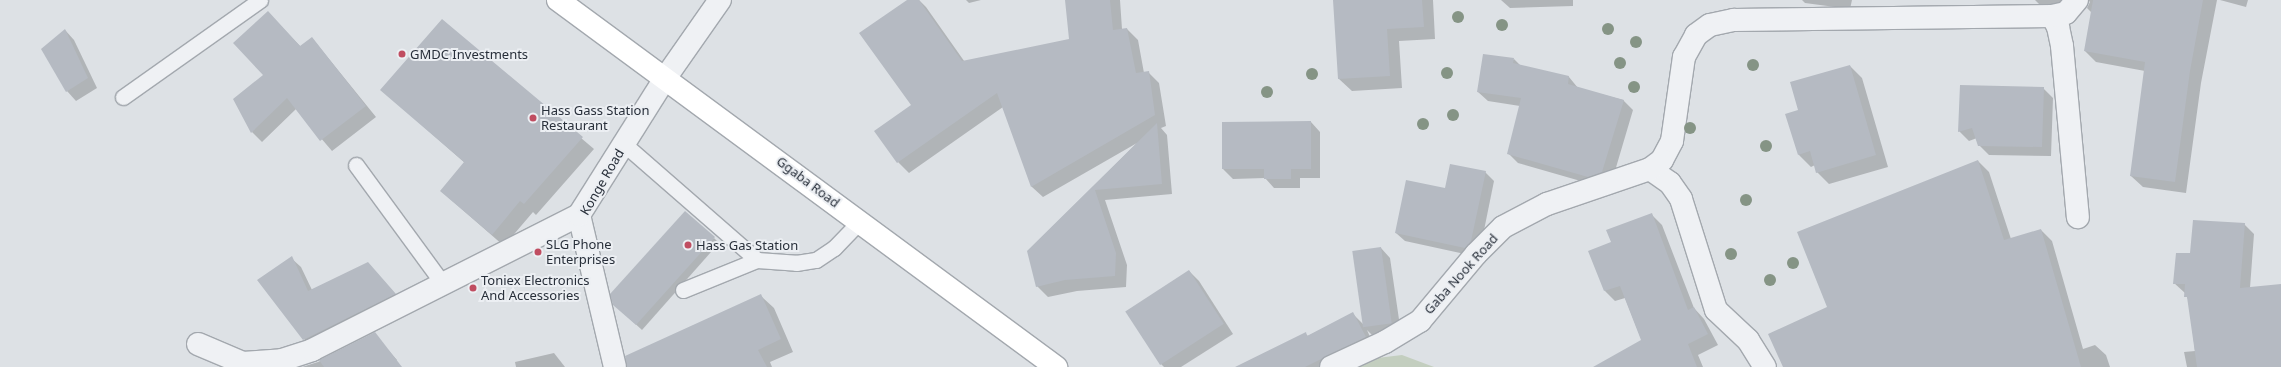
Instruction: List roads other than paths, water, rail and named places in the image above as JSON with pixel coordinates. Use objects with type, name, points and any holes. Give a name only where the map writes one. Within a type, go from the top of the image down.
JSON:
[{"type":"main road","name":"Ggaba Road","points":[[558,0],[666,77],[1056,367]]},
{"type":"street","name":"Konge Road","points":[[615,367],[579,215],[666,77],[720,0]]},
{"type":"street","points":[[2077,0],[2066,13],[2052,16],[2058,27],[2062,46],[2078,217]]},
{"type":"street","name":"Gaba Nook Road","points":[[1331,367],[1385,342],[1420,321],[1476,254],[1503,227],[1547,204],[1650,169],[1662,160],[1672,141],[1684,57],[1696,35],[1710,25],[1734,20],[2052,16]]},
{"type":"street","points":[[1650,169],[1670,183],[1681,199],[1716,310],[1748,340],[1765,367]]},
{"type":"street","points":[[198,344],[243,363],[282,360],[312,350],[579,215]]},
{"type":"lane","points":[[123,98],[260,0]]},
{"type":"lane","points":[[624,144],[757,260]]},
{"type":"lane","points":[[356,165],[443,284]]},
{"type":"lane","points":[[683,290],[757,260],[796,263],[816,260],[834,248],[860,221]]},
{"type":"place","name":"GMDC Investments","points":[[402,54]]},
{"type":"place","name":"Hass Gass Station Restaurant","points":[[533,118]]},
{"type":"place","name":"Hass Gas Station","points":[[688,245]]},
{"type":"place","name":"SLG Phone Enterprises","points":[[538,252]]},
{"type":"place","name":"Toniex Electronics And Accessories","points":[[473,288]]}]
